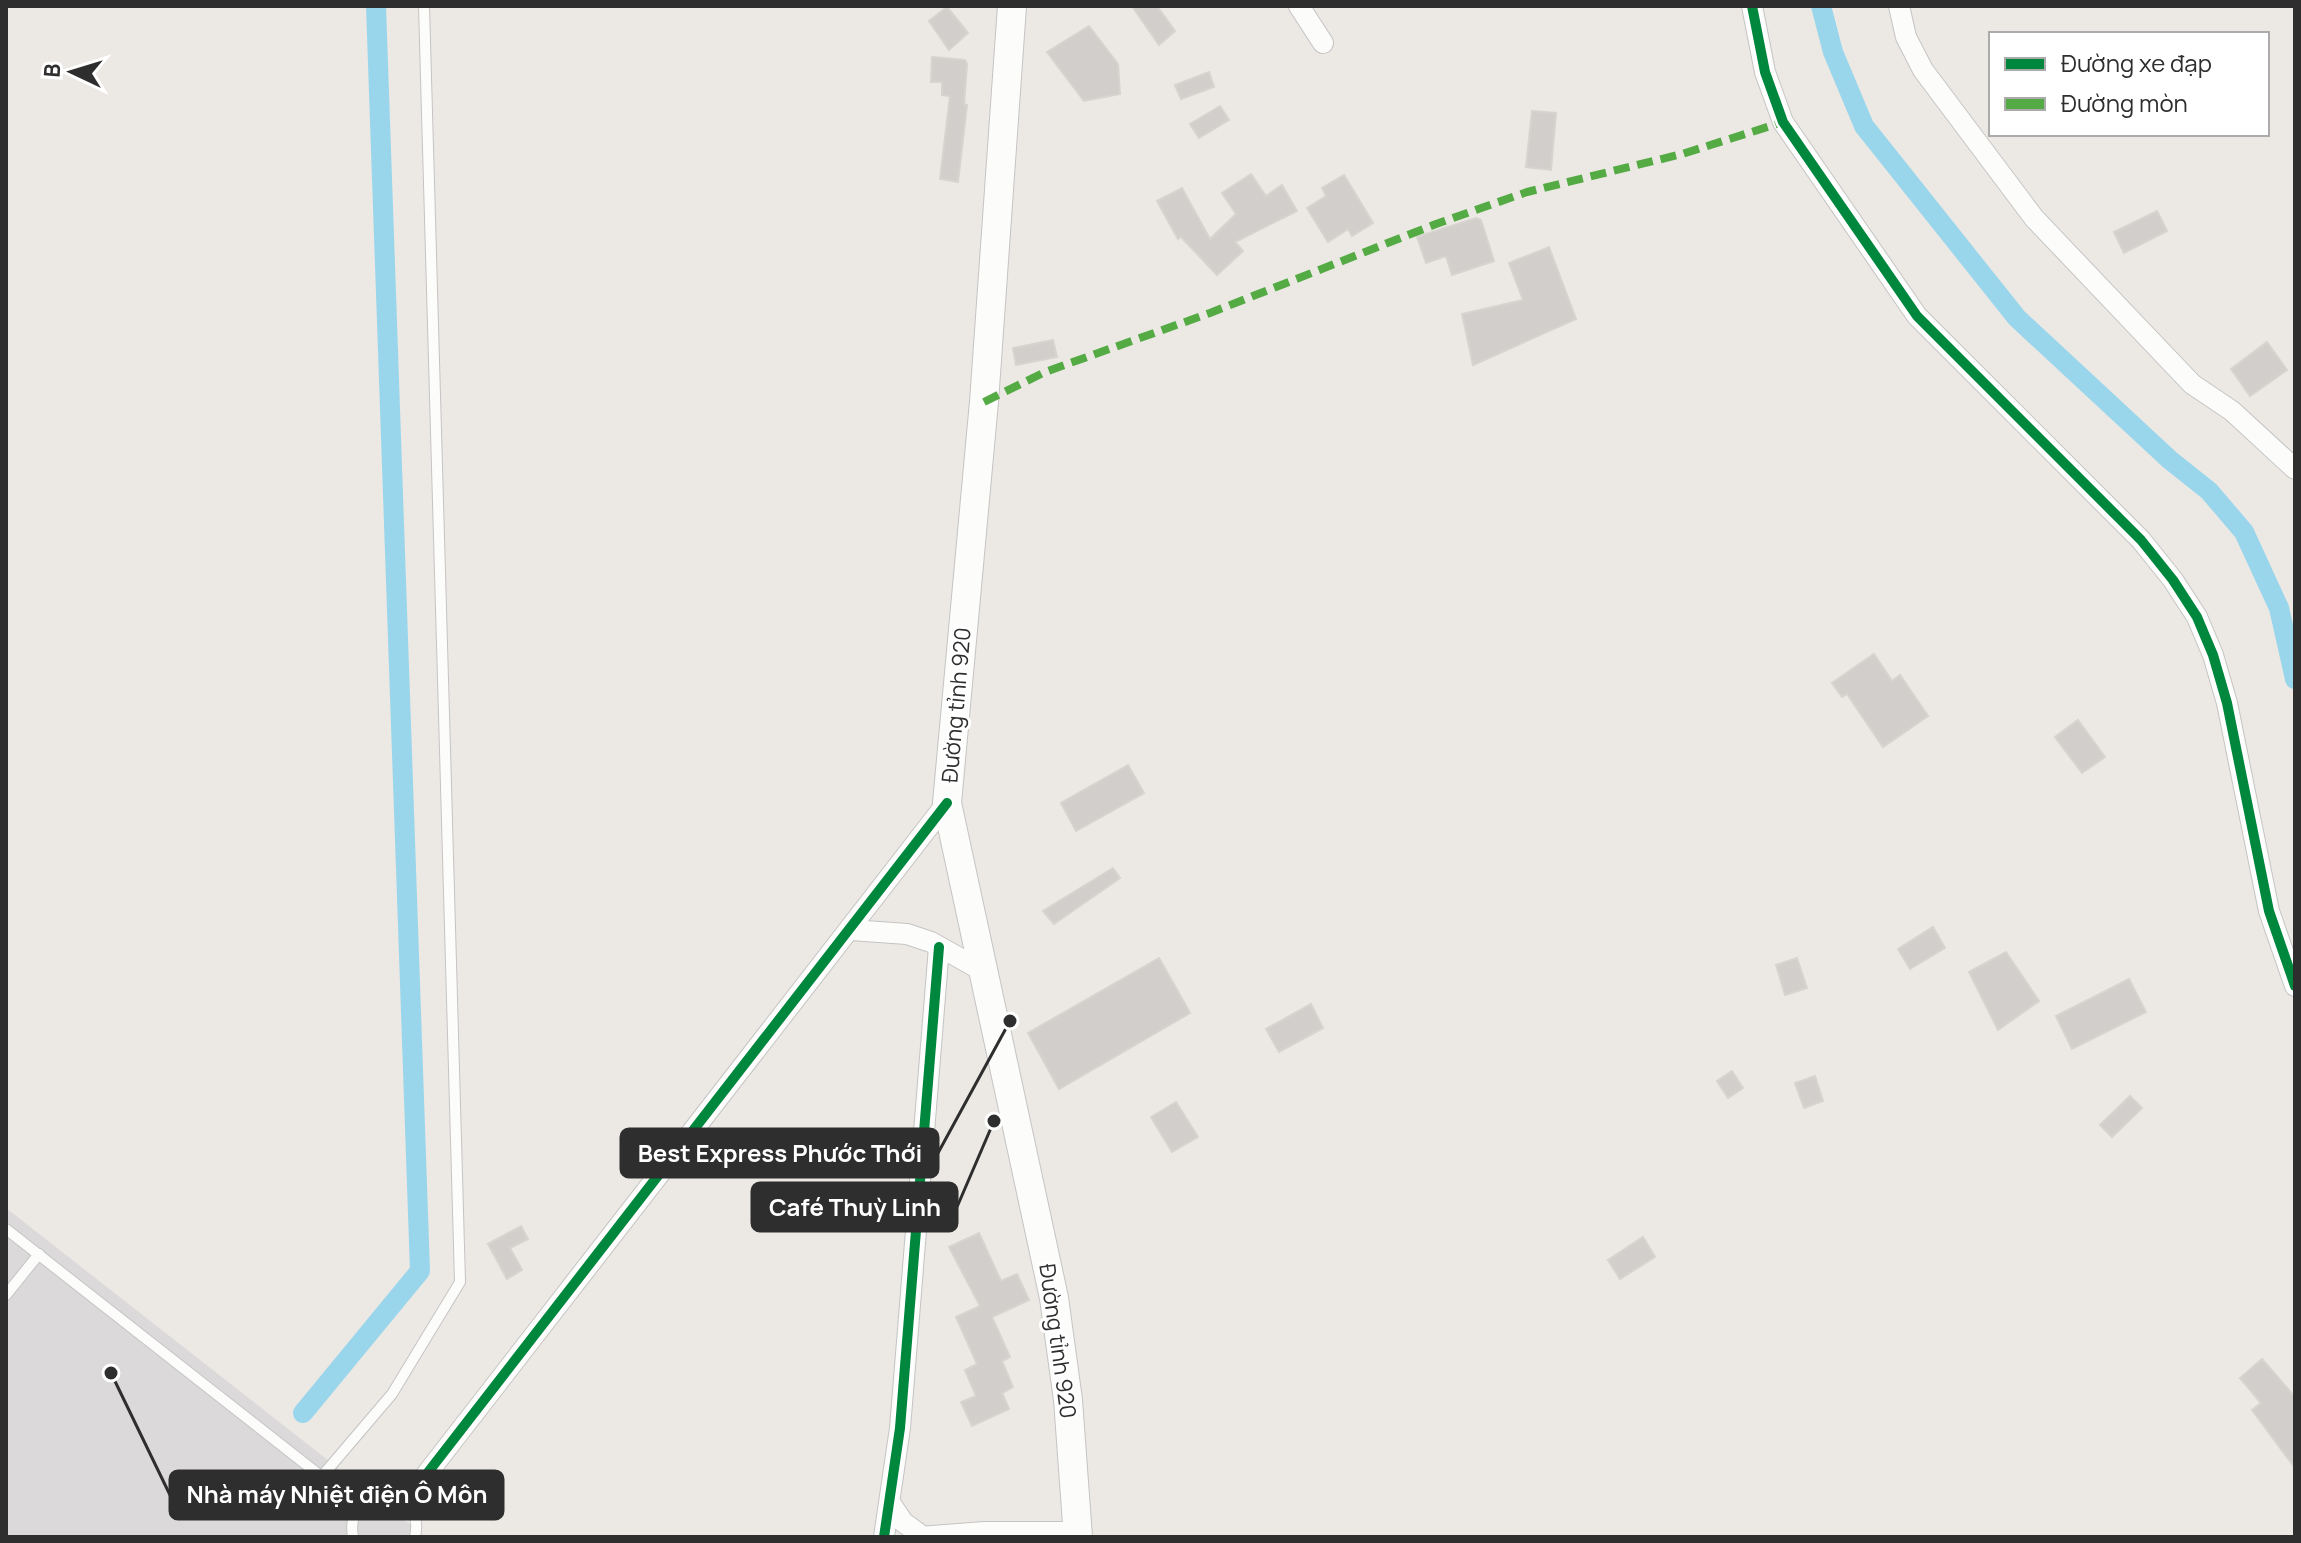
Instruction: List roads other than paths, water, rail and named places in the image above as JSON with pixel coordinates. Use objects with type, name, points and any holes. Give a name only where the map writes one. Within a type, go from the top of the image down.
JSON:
[{"type":"main road","name":"Đường tỉnh 920","points":[[1012,6],[984,402],[947,803],[981,970],[1044,1246],[1063,1348],[1078,1535]]},
{"type":"street","points":[[1299,6],[1323,43]]},
{"type":"street","points":[[1752,6],[1765,72],[1783,122],[1917,316],[2141,540],[2197,617],[2227,703],[2269,911],[2295,986]]},
{"type":"street","points":[[1899,6],[1906,37],[1923,70],[2034,218],[2192,384],[2267,440],[2295,469]]},
{"type":"street","points":[[405,1502],[947,803]]},
{"type":"street","points":[[851,930],[907,934],[981,970]]},
{"type":"street","points":[[884,1537],[900,1428],[939,947]]},
{"type":"street","points":[[891,1504],[903,1522],[920,1537],[1078,1535]]},
{"type":"lane","points":[[323,1475],[392,1394],[460,1282],[424,6]]},
{"type":"lane","points":[[6,1229],[359,1506]]},
{"type":"lane","points":[[6,1295],[39,1254]]},
{"type":"lane","points":[[353,1537],[352,1525],[359,1506],[376,1496],[396,1497],[405,1502],[416,1520],[415,1537]]},
{"type":"waterway","points":[[303,1413],[420,1271],[376,6]]},
{"type":"waterway","points":[[1821,6],[1833,52],[1864,126],[2017,318],[2170,460],[2209,491],[2244,532],[2279,608],[2295,679]]},
{"type":"place","name":"Best Express Phước Thới","points":[[1010,1021]]},
{"type":"place","name":"Café Thuỳ Linh","points":[[994,1121]]},
{"type":"place","name":"Nhà máy Nhiệt điện Ô Môn","points":[[111,1373]]}]
